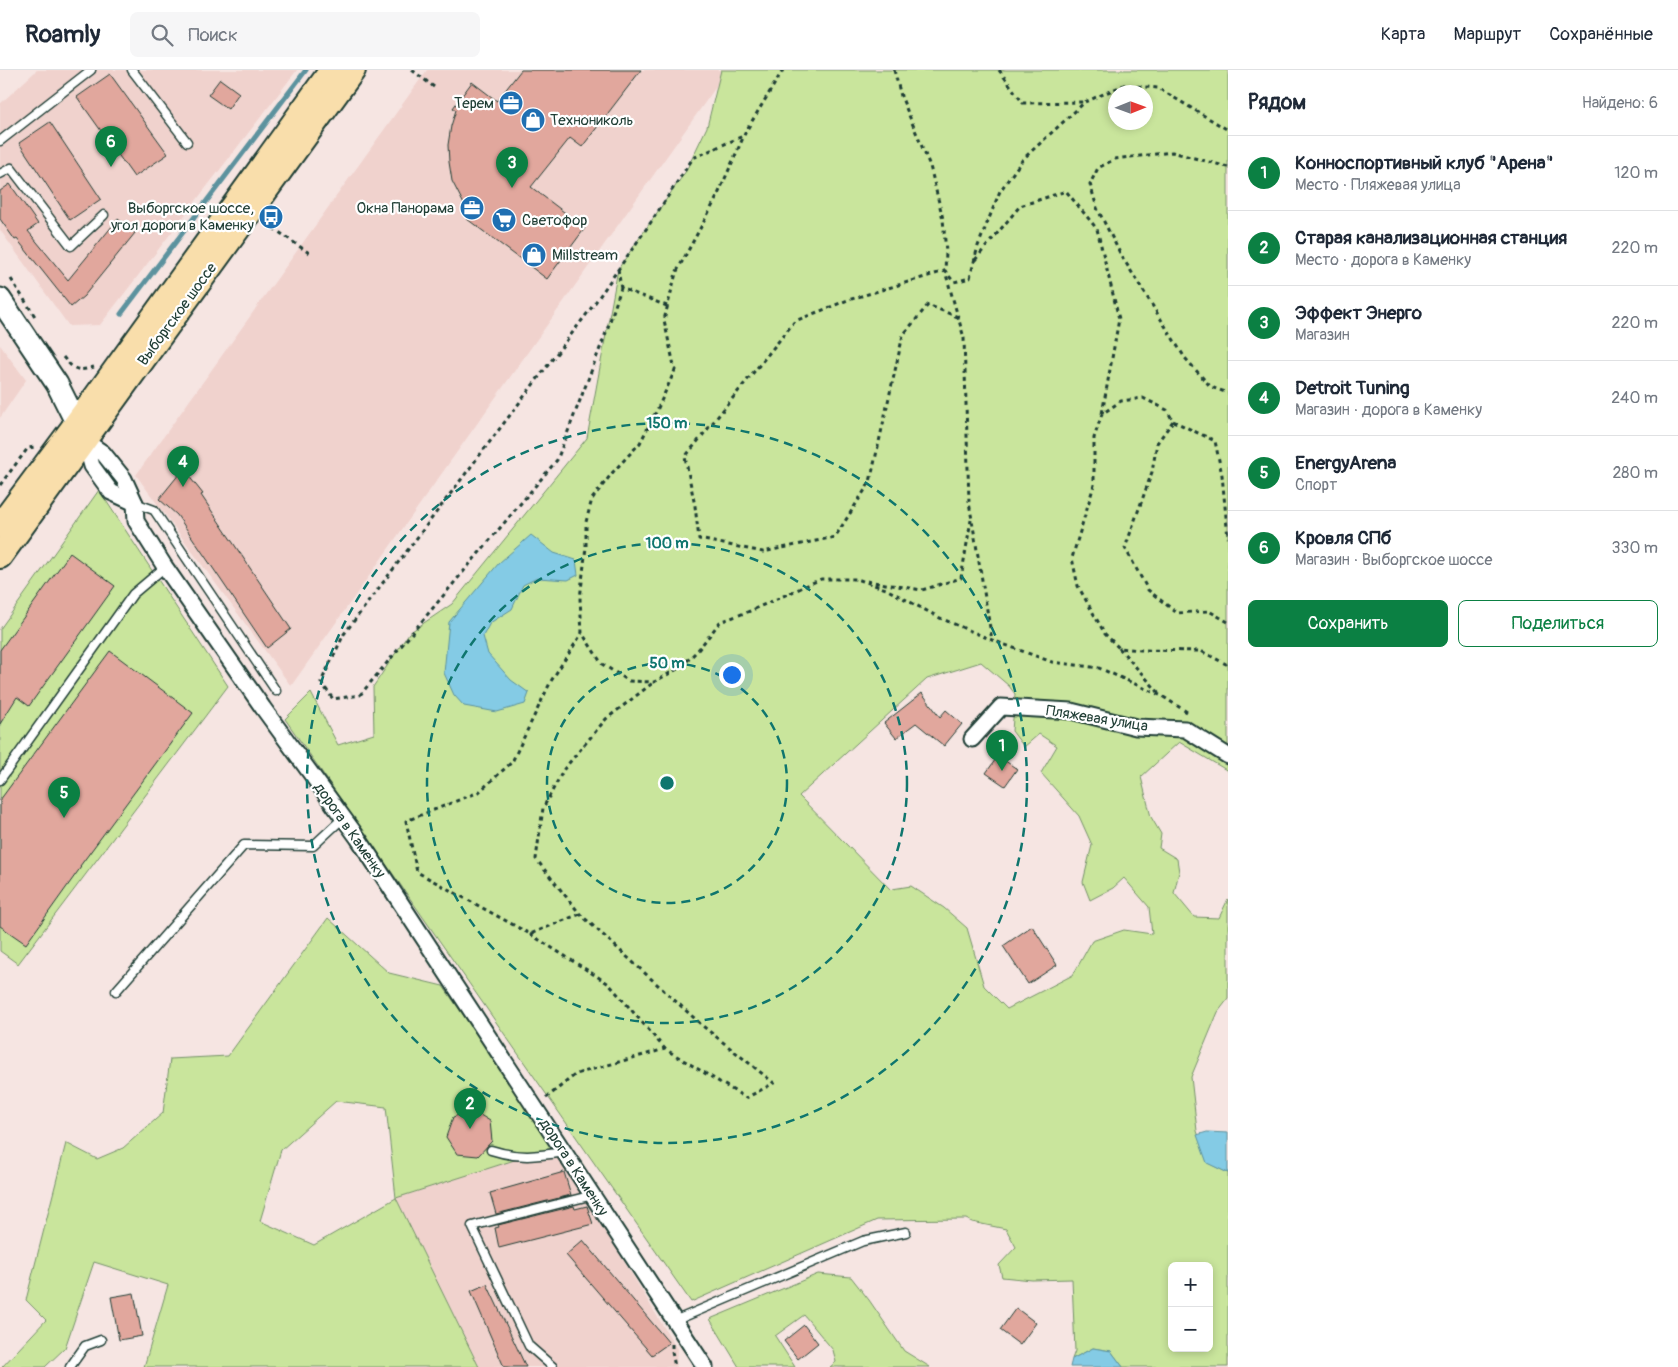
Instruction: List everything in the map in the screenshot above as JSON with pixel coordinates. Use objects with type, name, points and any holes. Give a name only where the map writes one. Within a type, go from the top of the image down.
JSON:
[{"type":"main road","name":"Выборгское шоссе","points":[[0,556],[81,432],[332,70]]},
{"type":"main road","name":"Выборгское шоссе","points":[[0,526],[81,432],[353,70]]},
{"type":"street","points":[[0,299],[9,319],[52,376],[81,432],[92,466],[111,492],[135,503]]},
{"type":"street","name":"дорога в Каменку","points":[[135,503],[136,521],[165,567],[358,838],[705,1367]]},
{"type":"street","name":"Пляжевая улица","points":[[972,739],[1000,707],[1062,711],[1136,727],[1185,729],[1228,756]]},
{"type":"lane","points":[[0,142],[91,70]]},
{"type":"lane","points":[[132,70],[187,142]]},
{"type":"lane","points":[[0,174],[11,168],[71,246],[104,215]]},
{"type":"lane","points":[[135,503],[154,510],[276,691]]},
{"type":"lane","points":[[0,780],[133,594],[165,567]]},
{"type":"lane","points":[[116,991],[244,845],[313,846],[343,818]]},
{"type":"lane","points":[[491,1150],[509,1156],[538,1156],[564,1152]]},
{"type":"lane","points":[[553,1367],[529,1346],[472,1226],[593,1195]]},
{"type":"lane","points":[[674,1321],[864,1241],[906,1232]]},
{"type":"lane","points":[[70,1367],[85,1346],[101,1340]]},
{"type":"path","points":[[412,70],[434,87]]},
{"type":"path","points":[[654,682],[629,681],[602,664],[582,633],[580,599],[586,547],[586,522],[592,499],[640,442],[658,408],[674,370],[664,320],[676,272],[716,199],[744,136],[783,70]]},
{"type":"path","points":[[894,70],[900,96],[930,166],[943,219],[946,252],[945,271],[964,338],[969,502],[992,640]]},
{"type":"path","points":[[999,70],[1023,103],[1085,102]]},
{"type":"path","points":[[945,271],[954,282],[970,278],[978,246],[1000,191],[1023,159],[1085,102],[1124,85],[1158,88],[1228,130]]},
{"type":"path","points":[[618,269],[621,288],[607,330],[557,460],[360,695],[333,699],[321,682],[344,634],[586,314],[693,158],[744,136]]},
{"type":"path","points":[[1228,167],[1172,152],[1115,159],[1098,168],[1090,184],[1097,208],[1121,255],[1184,358],[1211,387],[1228,394]]},
{"type":"path","points":[[974,262],[1020,206],[1066,191],[1097,229],[1119,319],[1102,414],[1094,438],[1094,485],[1072,558],[1078,586],[1105,634],[1162,696]]},
{"type":"path","points":[[273,228],[312,255]]},
{"type":"path","points":[[945,271],[848,300],[795,322],[685,457],[695,506],[699,539],[763,552],[835,537],[870,482],[902,335],[928,306],[958,317]]},
{"type":"path","points":[[11,279],[35,315],[38,323]]},
{"type":"path","points":[[621,288],[667,306]]},
{"type":"path","points":[[59,353],[72,368],[80,369],[97,366]]},
{"type":"path","points":[[1102,414],[1121,401],[1144,398],[1167,410],[1172,421],[1215,441],[1222,475],[1228,538]]},
{"type":"path","points":[[1172,421],[1156,443],[1152,472],[1126,548],[1148,590],[1177,613],[1209,611],[1228,622]]},
{"type":"path","points":[[0,485],[28,448],[41,447]]},
{"type":"path","points":[[582,633],[551,681],[512,762],[479,792],[406,821],[417,872],[530,934],[609,984],[665,1048],[746,1098],[774,1083],[704,1027],[580,914],[536,859],[543,808],[564,769],[606,719],[654,682],[681,667],[698,650],[720,622],[750,611],[821,579],[857,579],[922,590],[961,578],[971,517]]},
{"type":"path","points":[[857,579],[886,589],[940,618],[1052,662],[1100,668],[1162,696],[1196,718]]},
{"type":"path","points":[[1119,648],[1201,651],[1227,664]]},
{"type":"path","points":[[530,934],[580,914]]},
{"type":"path","points":[[535,1107],[576,1074],[665,1048]]},
{"type":"shaded area","points":[[37,70],[297,70],[100,325],[69,326],[0,230],[0,104]]},
{"type":"shaded area","points":[[427,70],[728,70],[291,686],[136,475]]},
{"type":"shaded area","points":[[0,345],[26,380],[0,418]]},
{"type":"shaded area","points":[[555,1147],[677,1349],[676,1367],[479,1367],[396,1198]]},
{"type":"green space","points":[[721,70],[1228,70],[1228,771],[1179,742],[1141,777],[1151,817],[1161,834],[1159,848],[1177,859],[1179,872],[1174,893],[1194,917],[1219,918],[1228,899],[1228,999],[1218,1012],[1191,1077],[1197,1131],[1208,1163],[1228,1173],[1228,1367],[1123,1367],[1111,1351],[1093,1348],[1072,1359],[1075,1351],[1072,1279],[1032,1280],[1002,1277],[999,1265],[1016,1247],[1006,1229],[966,1219],[877,1220],[691,1302],[285,719],[311,693],[338,745],[374,734],[373,687],[409,633],[452,604],[587,438],[618,269],[686,171],[707,127]],"holes":[[[981,662],[1009,686],[1015,694],[1012,731],[1024,747],[1039,734],[1057,746],[1041,773],[1079,816],[1092,845],[1083,882],[1090,900],[1113,888],[1124,878],[1149,907],[1152,934],[1124,930],[1092,941],[1073,975],[1007,1009],[984,986],[967,928],[944,908],[911,886],[891,890],[799,796],[927,679]]]},
{"type":"green space","points":[[99,490],[228,686],[18,964],[0,951],[0,629]]},
{"type":"green space","points":[[328,918],[389,973],[443,986],[555,1147],[396,1198],[479,1367],[144,1367],[168,1285],[94,1262],[65,1348],[45,1367],[2,1367],[46,1320],[26,1300],[66,1143],[97,1159],[123,1148],[163,1113],[170,1059],[228,1056]],"holes":[[[336,1101],[386,1107],[396,1198],[314,1245],[260,1221],[281,1150]]]},
{"type":"green space","points":[[818,1274],[851,1277],[904,1351],[930,1367],[830,1367],[836,1362],[833,1350],[804,1315],[775,1336],[795,1367],[739,1367],[710,1319]]},
{"type":"water","points":[[531,535],[554,553],[576,560],[578,575],[568,580],[537,578],[523,585],[512,609],[490,623],[483,636],[488,654],[511,680],[529,693],[525,704],[497,712],[464,706],[454,695],[444,673],[449,622],[499,563]]},
{"type":"water","points":[[1207,1132],[1228,1133],[1228,1173],[1207,1163],[1197,1135]]},
{"type":"water","points":[[1093,1348],[1111,1351],[1123,1367],[1070,1367],[1072,1359]]},
{"type":"building","points":[[521,70],[641,70],[582,147],[570,138],[531,187],[585,228],[568,251],[568,256],[564,256],[547,279],[467,219],[470,216],[452,181],[449,162],[448,145],[456,110],[453,108],[472,82],[497,101]]},
{"type":"building","points":[[110,74],[168,154],[134,177],[77,97]]},
{"type":"building","points":[[220,79],[239,93],[228,109],[208,95]]},
{"type":"building","points":[[50,122],[101,199],[70,220],[19,143]]},
{"type":"building","points":[[10,184],[38,224],[28,231],[68,280],[118,219],[135,233],[84,296],[71,307],[17,239],[15,240],[0,219],[0,191]]},
{"type":"building","points":[[180,473],[188,475],[203,494],[201,495],[291,629],[267,648],[177,515],[159,499]]},
{"type":"building","points":[[70,553],[115,586],[29,706],[17,697],[0,724],[0,650]]},
{"type":"building","points":[[110,651],[193,713],[80,866],[26,944],[0,926],[0,800]]},
{"type":"building","points":[[922,693],[940,717],[946,710],[962,724],[944,746],[916,723],[896,738],[884,723]]},
{"type":"building","points":[[998,756],[1017,769],[1005,786],[986,773]]},
{"type":"building","points":[[1032,926],[1057,965],[1028,984],[1003,946]]},
{"type":"building","points":[[472,1110],[490,1121],[492,1141],[478,1156],[457,1154],[446,1137],[453,1117]]},
{"type":"building","points":[[564,1172],[571,1195],[496,1214],[490,1193]]},
{"type":"building","points":[[574,1206],[575,1209],[587,1206],[593,1224],[499,1248],[495,1228],[499,1227],[498,1225]]},
{"type":"building","points":[[583,1240],[669,1343],[652,1355],[566,1255]]},
{"type":"building","points":[[487,1284],[526,1367],[504,1367],[471,1291]]},
{"type":"building","points":[[134,1293],[142,1336],[119,1340],[111,1297]]},
{"type":"building","points":[[1016,1308],[1036,1323],[1020,1345],[1000,1330]]},
{"type":"building","points":[[804,1325],[818,1343],[798,1359],[784,1341]]},
{"type":"waterway","points":[[121,314],[306,70]]},
{"type":"place","name":"Терем","points":[[511,103]]},
{"type":"place","name":"Технониколь","points":[[533,120]]},
{"type":"place","name":"Кровля СПб","points":[[111,167]]},
{"type":"place","name":"Эффект Энерго","points":[[512,188]]},
{"type":"place","name":"Окна Панорама","points":[[472,208]]},
{"type":"place","name":"Выборгское шоссе, угол дороги в Каменку","points":[[271,217]]},
{"type":"place","name":"Светофор","points":[[504,220]]},
{"type":"place","name":"Millstream","points":[[534,255]]},
{"type":"place","name":"Detroit Tuning","points":[[183,487]]},
{"type":"place","name":"Конноспортивный клуб \"Арена\"","points":[[1002,771]]},
{"type":"place","name":"EnergyArena","points":[[64,818]]},
{"type":"place","name":"Старая канализационная станция","points":[[470,1129]]}]
